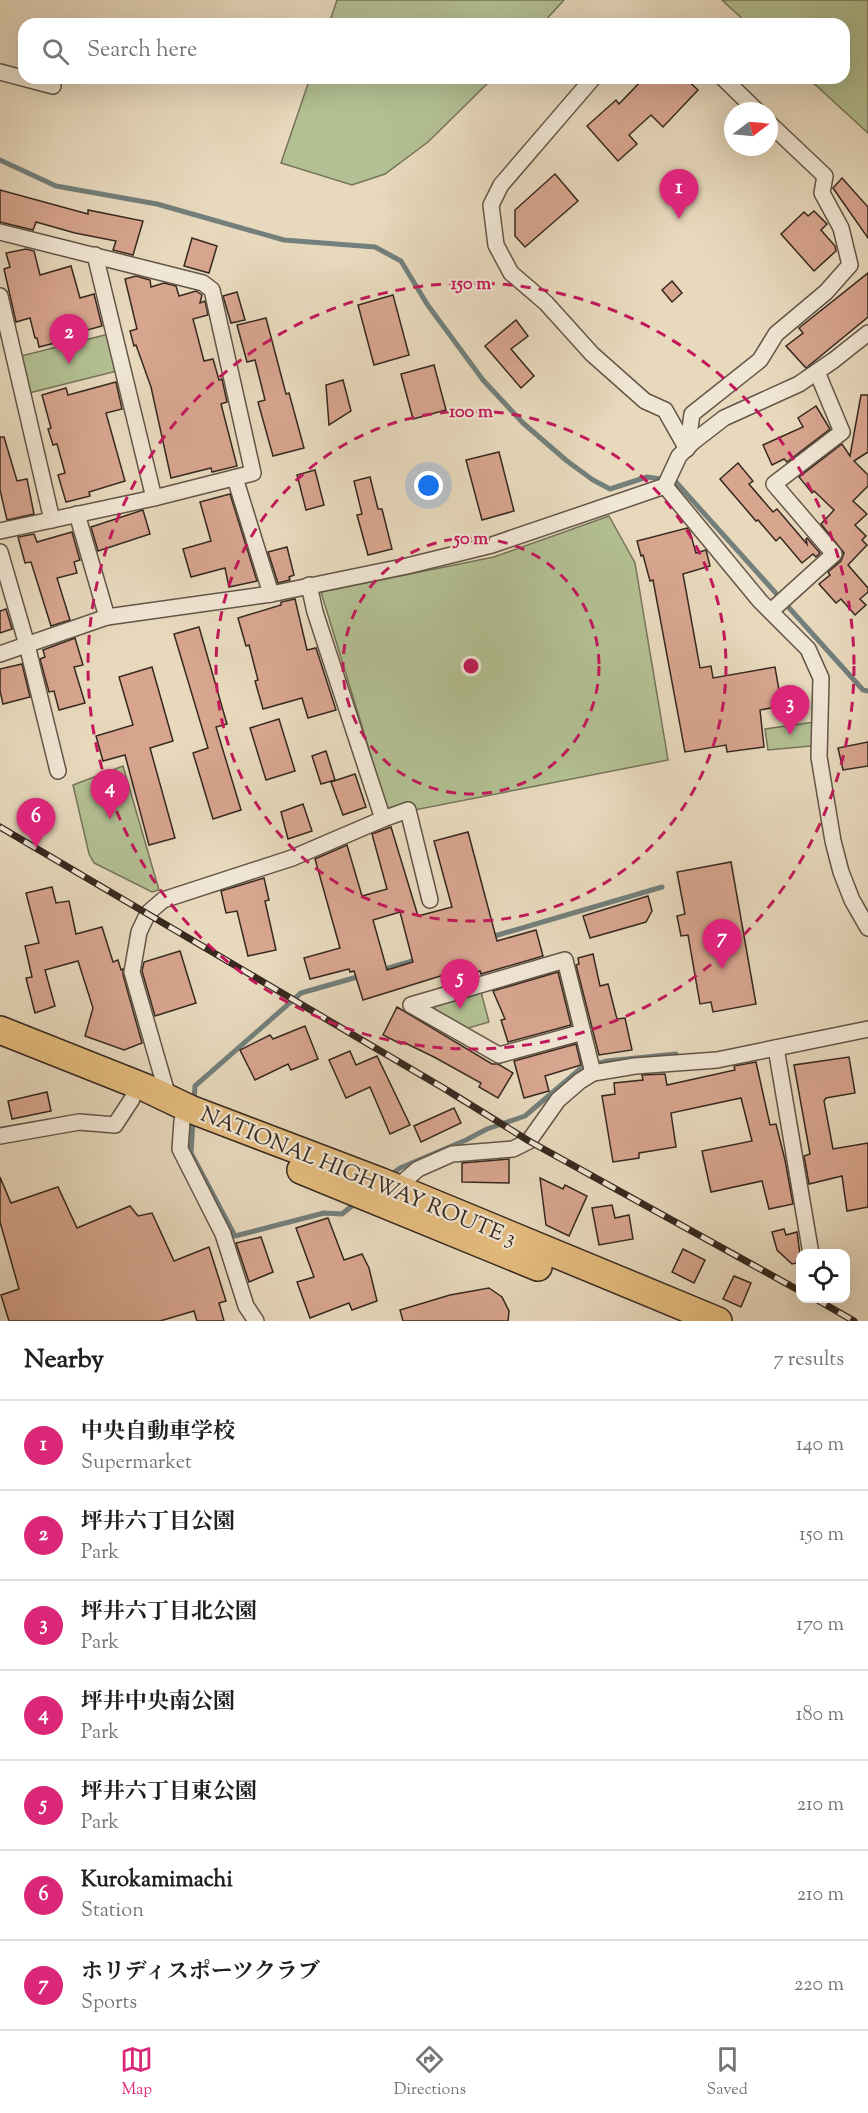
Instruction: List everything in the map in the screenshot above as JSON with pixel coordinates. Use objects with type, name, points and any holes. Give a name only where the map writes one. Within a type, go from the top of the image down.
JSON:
[{"type":"highway","name":"NATIONAL HIGHWAY ROUTE 3","points":[[0,1030],[146,1088],[175,1111],[672,1321]]},
{"type":"highway","name":"NATIONAL HIGHWAY ROUTE 3","points":[[0,1047],[132,1099],[175,1111],[396,1188],[718,1321]]},
{"type":"street","points":[[0,72],[18,77]]},
{"type":"street","points":[[45,84],[53,86]]},
{"type":"street","points":[[588,84],[501,185],[491,205],[495,245],[511,273],[546,303],[592,354],[645,401],[665,410],[683,452]]},
{"type":"street","points":[[729,84],[748,102]]},
{"type":"street","points":[[0,654],[107,617],[271,594],[492,546],[664,486],[683,452],[692,414],[760,360],[776,334],[826,292],[850,265],[841,228],[822,193],[825,176],[778,132]]},
{"type":"street","points":[[0,232],[203,283],[212,290],[253,472],[154,498],[0,531]]},
{"type":"street","points":[[95,255],[154,498]]},
{"type":"street","points":[[0,296],[52,520]]},
{"type":"street","points":[[683,452],[724,418],[799,384],[868,333]]},
{"type":"street","points":[[775,607],[834,554],[774,484],[842,432],[817,372]]},
{"type":"street","points":[[235,478],[271,594]]},
{"type":"street","points":[[664,486],[775,607],[808,649],[821,678],[819,757],[833,841],[841,872],[852,900],[868,928]]},
{"type":"street","points":[[77,514],[107,617]]},
{"type":"street","points":[[0,552],[27,645],[58,771]]},
{"type":"street","points":[[309,585],[315,612],[383,819]]},
{"type":"street","points":[[256,1321],[246,1306],[223,1234],[180,1149],[175,1111],[132,972],[139,932],[148,913],[163,900],[292,858],[408,810],[430,900]]},
{"type":"street","points":[[583,1032],[499,1055],[411,1005],[565,960],[583,1032],[591,1068]]},
{"type":"street","points":[[396,1188],[418,1169],[452,1154],[513,1149],[529,1141],[558,1100],[591,1068],[717,1060],[868,1029]]},
{"type":"street","points":[[776,1048],[810,1249]]},
{"type":"street","points":[[0,1136],[79,1122],[115,1125],[132,1099]]},
{"type":"green space","points":[[337,0],[564,0],[548,18],[331,18]]},
{"type":"green space","points":[[722,0],[868,0],[868,133],[815,84],[850,84],[850,18],[742,18]]},
{"type":"green space","points":[[308,84],[487,84],[428,142],[385,174],[352,185],[281,163]]},
{"type":"green space","points":[[109,334],[117,371],[29,393],[21,356]]},
{"type":"green space","points":[[609,516],[635,563],[668,760],[389,815],[321,592],[494,557]]},
{"type":"green space","points":[[814,722],[814,742],[811,746],[768,750],[765,729]]},
{"type":"green space","points":[[123,766],[159,890],[152,892],[94,863],[89,854],[73,785]]},
{"type":"green space","points":[[481,992],[489,1022],[465,1029],[435,1012],[435,1005]]},
{"type":"building","points":[[638,84],[692,84],[698,90],[663,127],[651,115],[629,135],[637,144],[618,161],[587,126],[616,100],[619,104]]},
{"type":"building","points":[[555,174],[578,201],[525,247],[515,236],[515,210]]},
{"type":"building","points":[[842,178],[868,207],[868,238],[833,188]]},
{"type":"building","points":[[0,190],[88,214],[88,210],[143,221],[133,255],[113,250],[116,241],[36,222],[33,230],[0,222]]},
{"type":"building","points":[[814,211],[827,224],[821,230],[835,246],[836,251],[814,271],[781,234],[804,212],[808,216]]},
{"type":"building","points":[[192,238],[217,246],[209,273],[184,266]]},
{"type":"building","points":[[26,249],[34,251],[40,275],[71,266],[80,298],[94,294],[102,326],[58,338],[59,342],[39,347],[30,318],[16,322],[4,269],[10,267],[6,253]]},
{"type":"building","points":[[868,273],[868,317],[806,368],[786,346],[803,333],[799,328]]},
{"type":"building","points":[[136,276],[150,280],[151,287],[164,283],[176,286],[179,296],[196,291],[202,295],[200,303],[205,301],[208,315],[193,319],[204,361],[213,359],[219,380],[222,379],[227,402],[221,404],[237,466],[212,472],[211,468],[171,478],[151,387],[130,331],[137,329],[125,279]]},
{"type":"building","points":[[672,281],[682,293],[672,302],[662,290]]},
{"type":"building","points":[[237,292],[245,320],[231,323],[223,296]]},
{"type":"building","points":[[393,295],[409,355],[374,365],[358,305]]},
{"type":"building","points":[[266,318],[286,394],[289,393],[304,448],[273,456],[258,402],[265,400],[255,360],[247,362],[237,325]]},
{"type":"building","points":[[516,320],[528,336],[511,349],[534,376],[521,388],[485,346]]},
{"type":"building","points":[[434,365],[446,410],[413,419],[401,374]]},
{"type":"building","points":[[343,380],[351,411],[329,425],[326,385]]},
{"type":"building","points":[[116,382],[122,409],[106,413],[125,481],[89,492],[90,496],[66,502],[58,475],[65,473],[57,444],[53,445],[48,429],[51,428],[42,395],[66,388],[68,395]]},
{"type":"building","points":[[861,395],[868,395],[868,452],[854,461],[868,475],[868,486],[853,501],[867,514],[855,525],[866,536],[862,540],[867,545],[848,565],[868,588],[868,592],[860,599],[866,605],[855,615],[841,599],[836,603],[819,584],[830,575],[828,572],[841,561],[844,553],[821,524],[834,510],[814,491],[812,493],[799,477],[842,444],[850,456]]},
{"type":"building","points":[[816,406],[830,429],[787,462],[784,459],[772,465],[763,445],[803,427],[798,418]]},
{"type":"building","points":[[0,437],[4,437],[17,481],[27,479],[34,514],[7,520],[0,490]]},
{"type":"building","points":[[499,452],[514,511],[482,520],[466,460]]},
{"type":"building","points":[[738,463],[753,481],[749,484],[773,512],[777,509],[807,544],[807,538],[820,553],[816,557],[813,554],[802,563],[780,537],[776,541],[758,520],[756,521],[720,479]]},
{"type":"building","points":[[315,470],[324,505],[306,510],[297,475]]},
{"type":"building","points":[[370,477],[378,509],[382,509],[392,549],[368,555],[357,515],[362,514],[354,481]]},
{"type":"building","points":[[230,494],[257,581],[229,587],[225,568],[191,577],[183,549],[211,541],[200,502]]},
{"type":"building","points":[[143,510],[150,534],[98,551],[91,527]]},
{"type":"building","points":[[687,528],[696,553],[706,550],[710,566],[683,574],[700,668],[711,666],[713,678],[775,667],[780,696],[771,708],[760,710],[764,747],[727,752],[726,745],[685,752],[653,580],[650,581],[637,541]]},
{"type":"building","points":[[72,532],[80,560],[74,562],[77,573],[57,578],[70,620],[51,626],[31,562],[25,563],[18,537],[34,534],[37,542]]},
{"type":"building","points":[[287,547],[294,575],[289,577],[290,580],[278,583],[268,552]]},
{"type":"building","points":[[295,599],[307,650],[316,648],[336,710],[308,718],[302,698],[263,709],[255,681],[258,680],[249,645],[246,646],[238,618]]},
{"type":"building","points":[[6,609],[12,629],[0,633],[0,611]]},
{"type":"building","points":[[199,627],[227,724],[216,727],[241,810],[213,819],[193,753],[208,748],[174,634]]},
{"type":"building","points":[[75,638],[83,665],[74,667],[85,703],[59,710],[54,691],[49,692],[40,659],[45,657],[43,650]]},
{"type":"building","points":[[22,664],[30,697],[3,704],[0,691],[0,669]]},
{"type":"building","points":[[152,667],[173,741],[150,748],[175,838],[149,845],[125,755],[103,761],[96,736],[133,725],[119,677]]},
{"type":"building","points":[[279,719],[295,771],[266,780],[250,728]]},
{"type":"building","points":[[868,742],[868,766],[843,770],[838,748]]},
{"type":"building","points":[[326,751],[335,780],[321,784],[312,756]]},
{"type":"building","points":[[355,774],[366,807],[343,815],[331,782]]},
{"type":"building","points":[[303,804],[312,831],[288,839],[281,812]]},
{"type":"building","points":[[391,827],[418,916],[452,907],[434,841],[468,832],[497,941],[536,930],[543,956],[481,974],[480,971],[449,980],[447,974],[363,1000],[354,971],[350,972],[349,969],[310,979],[304,958],[340,948],[315,859],[347,845],[362,896],[387,889],[372,834]],"holes":[[[400,912],[413,962],[387,970],[373,920]]]},
{"type":"building","points":[[731,862],[756,1004],[713,1012],[711,1002],[700,1004],[688,935],[681,936],[677,916],[685,914],[677,872]]},
{"type":"building","points":[[264,878],[269,900],[265,901],[276,950],[248,956],[237,911],[226,913],[221,891]]},
{"type":"building","points":[[52,887],[56,903],[69,901],[76,934],[102,927],[113,962],[118,960],[121,970],[123,969],[142,1043],[124,1050],[85,1036],[93,1008],[78,961],[45,970],[55,1006],[35,1013],[26,978],[32,977],[25,946],[39,943],[26,893]]},
{"type":"building","points":[[648,896],[652,911],[646,922],[590,938],[583,916]]},
{"type":"building","points":[[180,951],[196,1003],[155,1016],[142,971],[144,962]]},
{"type":"building","points":[[593,954],[600,986],[608,984],[617,1019],[625,1018],[632,1050],[599,1055],[576,965],[579,964],[578,958]]},
{"type":"building","points":[[558,972],[571,1025],[508,1042],[501,1020],[505,1019],[493,991]]},
{"type":"building","points":[[397,1007],[492,1064],[498,1064],[513,1073],[498,1098],[479,1087],[481,1083],[434,1057],[383,1035]]},
{"type":"building","points":[[305,1026],[318,1059],[291,1070],[288,1064],[255,1080],[240,1050],[270,1035],[273,1039]]},
{"type":"building","points":[[576,1044],[581,1065],[545,1076],[549,1091],[524,1098],[514,1061]]},
{"type":"building","points":[[350,1051],[356,1065],[377,1056],[410,1125],[390,1134],[370,1087],[346,1098],[329,1060]]},
{"type":"building","points":[[849,1057],[855,1093],[826,1098],[824,1101],[833,1149],[868,1143],[868,1207],[847,1211],[842,1176],[809,1184],[804,1156],[810,1154],[794,1065]]},
{"type":"building","points":[[756,1062],[770,1125],[776,1124],[793,1204],[769,1209],[762,1181],[711,1192],[702,1151],[752,1141],[741,1098],[671,1113],[676,1147],[639,1153],[639,1158],[613,1162],[602,1096],[615,1094],[614,1083],[643,1080],[642,1075],[665,1074],[667,1085],[735,1070],[734,1066]]},
{"type":"building","points":[[47,1092],[51,1111],[12,1119],[8,1101]]},
{"type":"building","points":[[454,1108],[461,1123],[421,1142],[414,1126]]},
{"type":"building","points":[[509,1159],[509,1183],[462,1182],[462,1163]]},
{"type":"building","points":[[0,1177],[11,1203],[58,1187],[77,1228],[130,1206],[138,1216],[152,1213],[174,1261],[209,1247],[226,1301],[219,1303],[224,1321],[197,1321],[194,1311],[160,1321],[9,1321],[1,1295],[19,1289],[0,1222]]},
{"type":"building","points":[[540,1178],[563,1189],[565,1185],[587,1196],[569,1236],[546,1225]]},
{"type":"building","points":[[612,1205],[615,1218],[629,1215],[633,1239],[599,1245],[592,1208]]},
{"type":"building","points":[[328,1218],[344,1260],[362,1254],[369,1268],[377,1301],[352,1310],[349,1303],[310,1318],[297,1282],[314,1277],[296,1228]]},
{"type":"building","points":[[784,1229],[786,1235],[797,1232],[799,1249],[796,1249],[796,1263],[792,1264],[777,1250],[772,1232]]},
{"type":"building","points":[[261,1237],[273,1272],[249,1282],[236,1243]]},
{"type":"building","points":[[683,1249],[705,1260],[694,1283],[672,1272]]},
{"type":"building","points":[[734,1276],[751,1283],[741,1307],[723,1299]]},
{"type":"building","points":[[489,1288],[502,1297],[509,1311],[508,1321],[403,1321],[400,1310],[450,1295]]},
{"type":"waterway","points":[[0,160],[56,186],[157,204],[284,240],[375,247],[401,261],[427,304],[483,380],[523,423],[567,461],[610,489],[647,477],[675,481],[863,690],[868,691]]},
{"type":"waterway","points":[[491,937],[662,887]]},
{"type":"waterway","points":[[382,970],[419,959]]},
{"type":"waterway","points":[[194,1101],[195,1086],[301,993],[361,976]]},
{"type":"waterway","points":[[388,1177],[400,1168],[487,1129],[525,1116],[580,1069],[607,1061],[676,1054]]},
{"type":"waterway","points":[[193,1119],[191,1153],[235,1236],[324,1213],[342,1214],[358,1201]]},
{"type":"railway","points":[[0,827],[445,1089],[529,1141],[796,1289]]},
{"type":"railway","points":[[823,1303],[854,1321]]},
{"type":"place","name":"中央自動車学校","points":[[679,219]]},
{"type":"place","name":"坪井六丁目公園","points":[[69,364]]},
{"type":"place","name":"坪井六丁目北公園","points":[[790,735]]},
{"type":"place","name":"坪井中央南公園","points":[[110,819]]},
{"type":"place","name":"Kurokamimachi","points":[[36,848]]},
{"type":"place","name":"ホリディスポーツクラブ","points":[[722,969]]},
{"type":"place","name":"坪井六丁目東公園","points":[[460,1009]]}]
